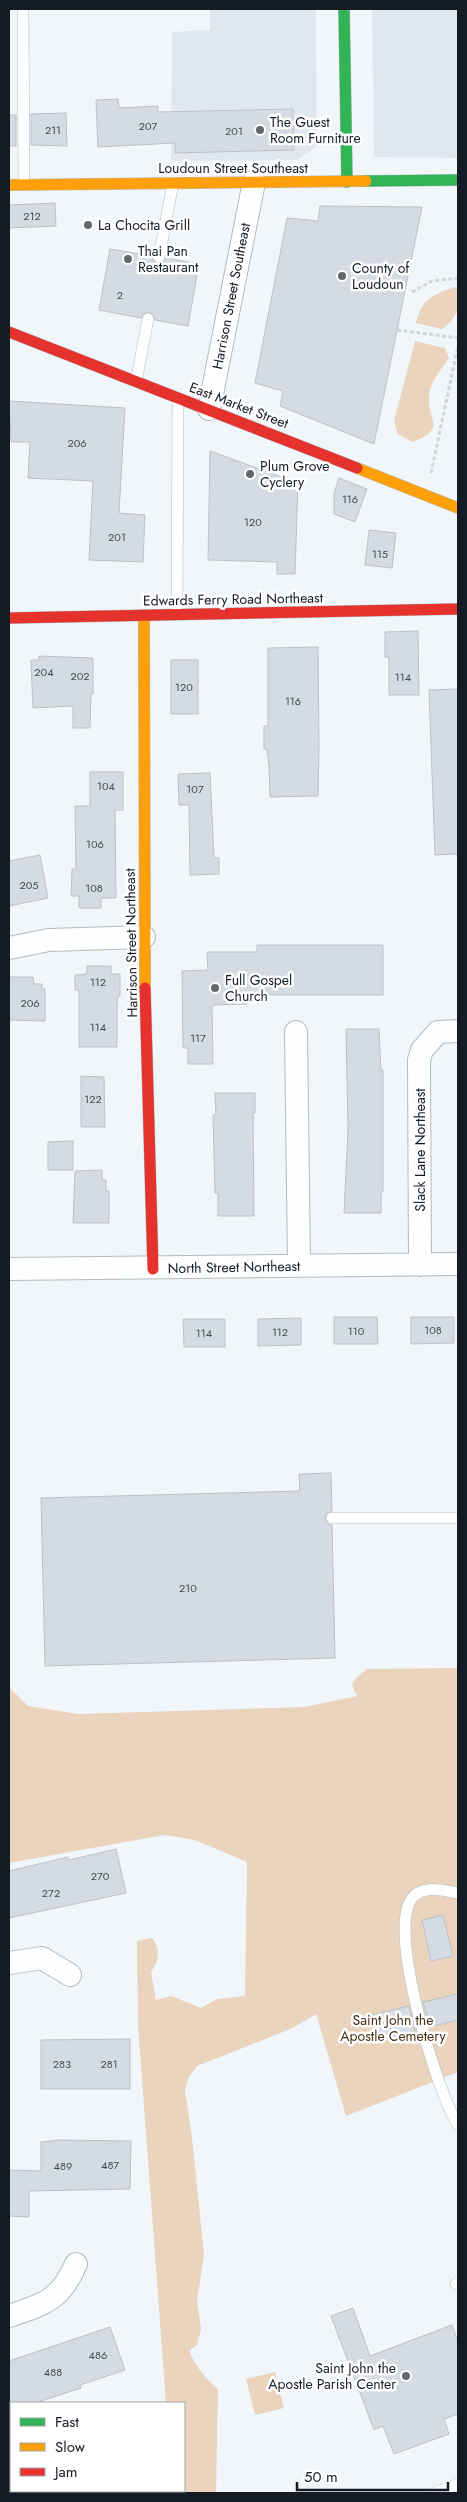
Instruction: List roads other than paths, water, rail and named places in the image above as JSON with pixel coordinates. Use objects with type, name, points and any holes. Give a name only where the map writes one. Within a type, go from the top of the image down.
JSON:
[{"type":"street","points":[[344,9],[347,182]]},
{"type":"street","name":"Loudoun Street Southeast","points":[[9,185],[458,180]]},
{"type":"street","name":"Harrison Street Southeast","points":[[209,409],[254,182]]},
{"type":"street","name":"East Market Street","points":[[9,332],[458,508]]},
{"type":"street","name":"Edwards Ferry Road Northeast","points":[[9,618],[458,609]]},
{"type":"street","name":"Harrison Street Northeast","points":[[144,616],[144,937],[153,1269]]},
{"type":"street","points":[[9,948],[49,940],[144,937]]},
{"type":"street","name":"Slack Lane Northeast","points":[[420,1265],[419,1060],[422,1050],[430,1038],[438,1032],[458,1031]]},
{"type":"street","points":[[296,1032],[299,1265]]},
{"type":"street","name":"North Street Northeast","points":[[9,1268],[153,1269],[299,1265],[458,1264]]},
{"type":"street","points":[[9,1963],[42,1958],[70,1975]]},
{"type":"street","points":[[9,2316],[46,2304],[67,2284],[76,2264]]},
{"type":"lane","points":[[23,9],[24,184]]},
{"type":"lane","points":[[159,257],[172,183]]},
{"type":"lane","points":[[136,382],[148,319]]},
{"type":"lane","points":[[177,615],[178,398]]},
{"type":"lane","points":[[332,1518],[458,1518]]},
{"type":"lane","points":[[458,1893],[431,1890],[415,1895],[410,1902],[405,1926],[408,1968],[424,2034],[437,2079],[450,2112],[458,2125]]},
{"type":"lane","points":[[434,2493],[458,2484]]},
{"type":"place","name":"The Guest Room Furniture","points":[[260,130]]},
{"type":"place","name":"La Chocita Grill","points":[[88,225]]},
{"type":"place","name":"Thai Pan Restaurant","points":[[128,259]]},
{"type":"place","name":"County of Loudoun","points":[[342,276]]},
{"type":"place","name":"Plum Grove Cyclery","points":[[250,474]]},
{"type":"place","name":"Full Gospel Church","points":[[215,988]]},
{"type":"place","name":"Saint John the Apostle Parish Center","points":[[406,2376]]},
{"type":"park label","name":"Saint John the Apostle Cemetery","points":[[393,2028]]}]
